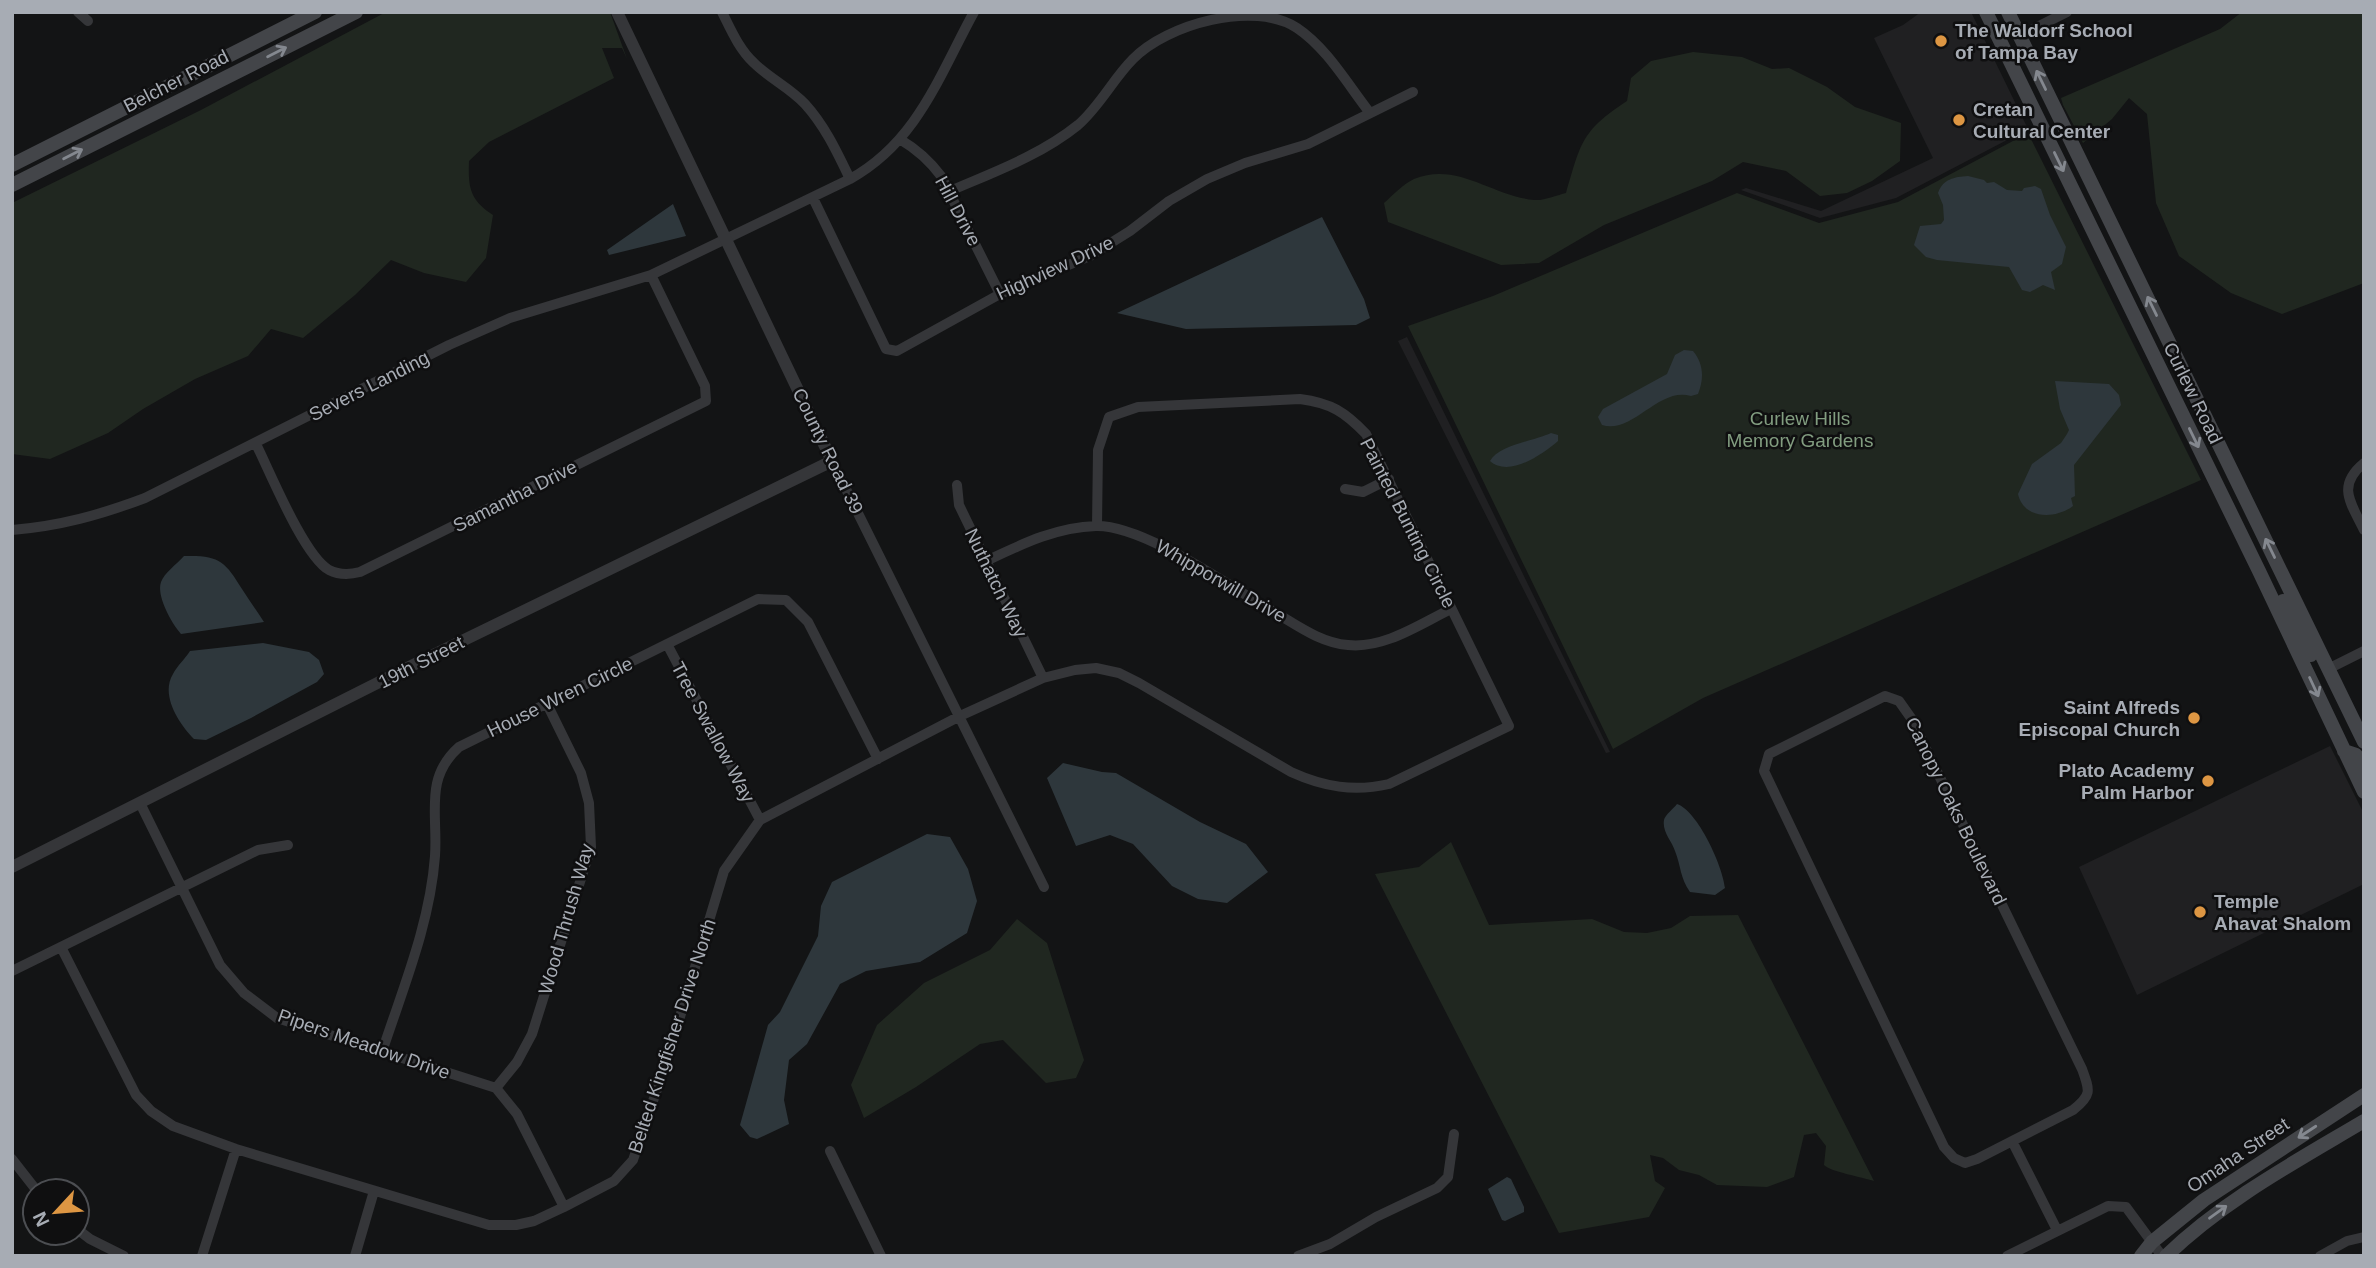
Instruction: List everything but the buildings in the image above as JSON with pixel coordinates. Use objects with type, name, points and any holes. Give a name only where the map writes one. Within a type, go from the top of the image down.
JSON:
[{"type":"main road","name":"Belcher Road","points":[[12,165],[316,12]]},
{"type":"main road","name":"Belcher Road","points":[[12,185],[356,12]]},
{"type":"main road","name":"Curlew Road","points":[[1986,12],[2364,792]]},
{"type":"main road","points":[[1998,12],[2003,23],[2019,36]]},
{"type":"main road","name":"Curlew Road","points":[[2008,12],[2364,742]]},
{"type":"main road","points":[[2259,571],[2274,584],[2311,655],[2328,669]]},
{"type":"main road","points":[[2344,751],[2356,755],[2364,765]]},
{"type":"main road","name":"Omaha Street","points":[[2141,1256],[2152,1242],[2204,1200],[2364,1094]]},
{"type":"main road","points":[[2286,1168],[2364,1109]]},
{"type":"main road","name":"Omaha Street","points":[[2164,1256],[2202,1224],[2286,1168],[2364,1121]]},
{"type":"street","points":[[78,12],[88,21]]},
{"type":"street","name":"County Road 39","points":[[617,12],[832,461],[1044,887]]},
{"type":"street","points":[[722,12],[744,53],[755,65],[798,97],[818,121],[832,142],[850,179]]},
{"type":"street","points":[[958,12],[972,16]]},
{"type":"street","points":[[2019,36],[2067,12]]},
{"type":"street","points":[[950,191],[1033,155],[1068,132],[1097,106],[1133,59],[1157,40],[1186,27],[1214,20],[1251,15],[1296,27],[1322,51],[1370,113]]},
{"type":"street","name":"Severs Landing","points":[[12,530],[54,526],[145,498],[449,345],[510,318],[652,275],[850,179],[866,170],[901,140],[923,110],[972,16]]},
{"type":"street","name":"Highview Drive","points":[[813,198],[886,349],[897,351],[1000,293],[1090,256],[1207,178],[1308,144],[1413,92]]},
{"type":"street","name":"Hill Drive","points":[[901,140],[930,161],[950,191],[1000,293]]},
{"type":"street","name":"Samantha Drive","points":[[256,444],[310,553],[328,570],[348,575],[371,568],[706,401],[705,386],[652,275]]},
{"type":"street","name":"Painted Bunting Circle","points":[[1097,526],[1097,450],[1109,417],[1138,407],[1300,399],[1322,402],[1350,418],[1366,434],[1510,726]]},
{"type":"street","name":"19th Street","points":[[12,867],[427,658],[832,461]]},
{"type":"street","points":[[2364,463],[2349,478],[2347,494],[2364,530]]},
{"type":"street","points":[[1345,489],[1363,492],[1388,479]]},
{"type":"street","name":"Nuthatch Way","points":[[957,485],[959,505],[1043,678]]},
{"type":"street","name":"Whipporwill Drive","points":[[986,561],[1037,538],[1097,526],[1124,531],[1158,544],[1316,636],[1349,646],[1378,643],[1451,608]]},
{"type":"street","name":"House Wren Circle","points":[[382,1052],[429,905],[435,855],[436,780],[444,762],[459,747],[758,599],[786,600],[808,622],[878,759]]},
{"type":"street","name":"Tree Swallow Way","points":[[667,644],[760,820]]},
{"type":"street","points":[[2328,669],[2364,651]]},
{"type":"street","name":"Belted Kingfisher Drive North","points":[[61,947],[136,1095],[151,1111],[173,1126],[236,1149],[374,1191],[495,1226],[516,1226],[534,1221],[614,1181],[633,1160],[667,1060],[724,871],[760,820],[960,716],[1043,678],[1096,668],[1119,673],[1292,772],[1314,782],[1341,789],[1389,784],[1510,726]]},
{"type":"street","name":"Canopy Oaks Boulevard","points":[[1885,696],[1899,701],[1911,718],[2082,1069],[2089,1089],[2087,1099],[2073,1110],[2012,1141],[1965,1163],[1954,1158],[1944,1147],[1764,771],[1769,754],[1885,696]]},
{"type":"street","name":"Wood Thrush Way","points":[[496,1088],[517,1062],[532,1034],[591,847],[589,803],[581,773],[547,704]]},
{"type":"street","name":"Pipers Meadow Drive","points":[[140,803],[220,965],[244,993],[277,1018],[496,1088]]},
{"type":"street","points":[[12,971],[258,850],[288,845]]},
{"type":"street","points":[[496,1088],[517,1114],[564,1207]]},
{"type":"street","points":[[1298,1256],[1330,1244],[1376,1217],[1437,1188],[1448,1177],[1454,1135]]},
{"type":"street","points":[[2012,1141],[2057,1230]]},
{"type":"street","points":[[202,1256],[236,1149]]},
{"type":"street","points":[[830,1151],[881,1256]]},
{"type":"street","points":[[12,1158],[26,1177]]},
{"type":"street","points":[[355,1256],[374,1191]]},
{"type":"street","points":[[2007,1256],[2108,1206],[2126,1207],[2164,1256]]},
{"type":"street","points":[[2320,1256],[2347,1241],[2364,1237]]},
{"type":"street","points":[[91,1240],[124,1256]]},
{"type":"shaded area","points":[[1921,12],[1971,12],[2028,129],[1896,198],[1820,218],[1741,190],[1746,188],[1821,211],[1933,158],[1874,38],[1903,25]]},
{"type":"shaded area","points":[[1968,176],[1987,183],[1994,182],[2007,190],[2022,191],[2035,186],[2041,189],[2066,247],[2062,264],[2051,272],[2055,290],[2043,285],[2030,292],[2022,290],[2009,267],[1937,260],[1926,257],[1914,245],[1920,226],[1941,224],[1944,220],[1943,205],[1938,193],[1943,185],[1954,178]]},
{"type":"shaded area","points":[[673,204],[686,236],[609,255],[607,250]]},
{"type":"shaded area","points":[[1322,217],[1364,299],[1370,318],[1356,325],[1186,329],[1117,313]]},
{"type":"shaded area","points":[[1407,337],[1610,752],[1606,753],[1398,341]]},
{"type":"shaded area","points":[[1684,350],[1693,351],[1701,366],[1702,377],[1698,394],[1668,398],[1624,423],[1602,425],[1598,417],[1603,409],[1667,374],[1675,355]]},
{"type":"shaded area","points":[[2055,381],[2109,384],[2119,395],[2121,405],[2074,465],[2075,496],[2071,498],[2073,506],[2058,513],[2041,515],[2027,509],[2018,494],[2032,464],[2061,443],[2069,430],[2060,409]]},
{"type":"shaded area","points":[[1551,433],[1558,435],[1558,441],[1526,462],[1507,467],[1490,461],[1509,447]]},
{"type":"shaded area","points":[[184,556],[205,557],[225,566],[264,622],[181,634],[166,610],[160,588],[165,575]]},
{"type":"shaded area","points":[[263,643],[309,652],[319,660],[324,674],[317,682],[251,718],[206,740],[194,739],[177,717],[170,700],[170,682],[177,668],[190,651]]},
{"type":"shaded area","points":[[2330,746],[2364,814],[2364,884],[2137,995],[2079,867]]},
{"type":"shaded area","points":[[1063,763],[1116,773],[1200,822],[1246,844],[1268,872],[1227,903],[1198,899],[1172,886],[1133,844],[1110,835],[1076,846],[1047,778]]},
{"type":"shaded area","points":[[1677,804],[1693,817],[1714,854],[1725,888],[1715,895],[1690,892],[1684,882],[1664,824],[1666,816]]},
{"type":"shaded area","points":[[927,834],[950,837],[968,869],[977,901],[967,933],[920,962],[866,971],[840,984],[807,1044],[789,1060],[784,1100],[789,1124],[757,1139],[750,1137],[740,1125],[768,1025],[780,1012],[818,936],[821,906],[832,882]]},
{"type":"shaded area","points":[[1507,1177],[1511,1179],[1524,1212],[1505,1221],[1502,1220],[1488,1189]]},
{"type":"green space","points":[[386,12],[610,12],[627,59],[622,48],[602,48],[614,78],[489,142],[469,161],[472,192],[479,204],[493,215],[486,258],[466,282],[424,273],[391,260],[355,295],[303,338],[271,329],[248,356],[195,379],[108,433],[50,459],[12,454],[12,203],[201,110]]},
{"type":"green space","points":[[2242,12],[2364,12],[2364,283],[2282,314],[2231,293],[2179,256],[2156,203],[2147,114],[2129,98],[2112,119],[2083,143],[2061,98],[2220,29]]},
{"type":"green space","points":[[1693,52],[1742,57],[1772,69],[1789,68],[1827,87],[1855,107],[1901,123],[1900,161],[1872,181],[1847,193],[1820,196],[1786,171],[1743,162],[1712,181],[1604,225],[1539,263],[1501,265],[1388,222],[1384,203],[1410,181],[1430,175],[1460,177],[1534,200],[1566,193],[1585,140],[1600,121],[1627,101],[1631,78],[1651,61]]},
{"type":"green space","name":"Curlew Hills Memory Gardens","points":[[2028,133],[2201,480],[1703,698],[1613,749],[1408,326],[1493,296],[1737,193],[1819,223],[1898,202]]},
{"type":"green space","points":[[1451,842],[1489,925],[1592,919],[1624,932],[1647,933],[1671,928],[1690,916],[1738,915],[1874,1181],[1824,1165],[1826,1146],[1816,1133],[1804,1135],[1794,1177],[1767,1187],[1717,1185],[1699,1175],[1679,1170],[1663,1158],[1650,1155],[1655,1181],[1665,1188],[1649,1217],[1559,1233],[1375,874],[1419,867]]},
{"type":"green space","points":[[1017,919],[1047,943],[1084,1060],[1076,1078],[1046,1083],[1003,1040],[980,1044],[864,1118],[851,1085],[877,1025],[924,983],[990,950]]},
{"type":"place","name":"The Waldorf School of Tampa Bay","points":[[1941,41]]},
{"type":"place","name":"Cretan Cultural Center","points":[[1959,120]]},
{"type":"place","name":"Saint Alfreds Episcopal Church","points":[[2194,718]]},
{"type":"place","name":"Plato Academy Palm Harbor","points":[[2208,781]]},
{"type":"place","name":"Temple Ahavat Shalom","points":[[2200,912]]}]
